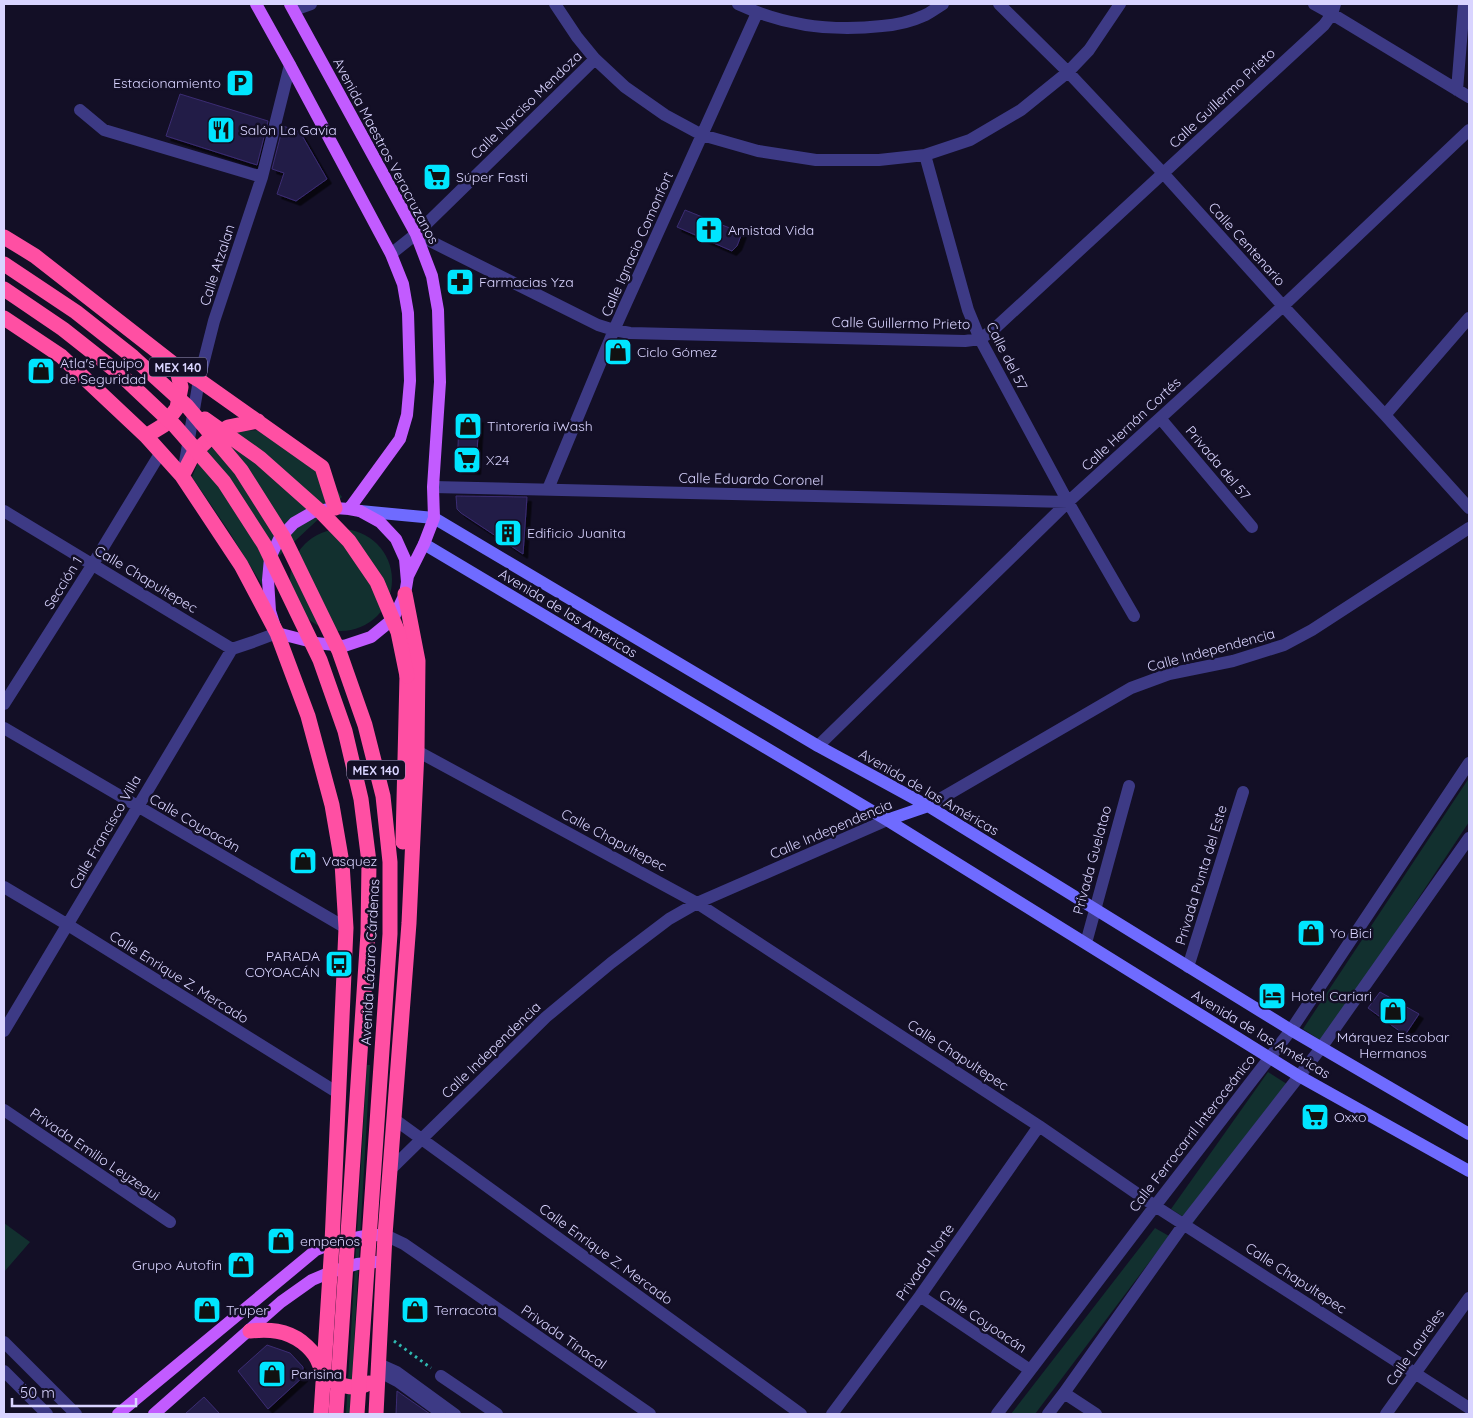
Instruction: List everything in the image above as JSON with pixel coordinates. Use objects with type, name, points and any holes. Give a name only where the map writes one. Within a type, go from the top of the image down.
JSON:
[{"type":"highway","name":"MEX 140","points":[[4,238],[35,256],[176,366],[199,380],[322,467],[348,509]]},
{"type":"highway","name":"Avenida Lázaro Cárdenas","points":[[4,264],[83,318],[133,357],[187,406],[242,470],[284,538],[339,652],[364,725],[383,796],[390,862],[390,934],[357,1414]]},
{"type":"highway","name":"Avenida Lázaro Cárdenas","points":[[4,289],[63,329],[120,374],[175,426],[224,482],[268,553],[320,660],[345,732],[361,799],[369,862],[368,933],[336,1414]]},
{"type":"highway","points":[[4,318],[60,356],[146,436],[182,476],[241,565],[277,633],[308,716],[332,805],[342,863],[346,928],[332,1243],[322,1408]]},
{"type":"highway","points":[[146,436],[164,425],[177,408],[181,387],[176,366]]},
{"type":"highway","points":[[187,406],[260,458],[322,513],[349,541],[377,582],[398,632],[407,676],[402,857],[409,923]]},
{"type":"highway","points":[[182,476],[194,453],[209,439],[228,427],[258,421]]},
{"type":"highway","name":"MEX 140","points":[[376,1412],[385,1235],[409,923],[417,751],[418,661],[406,588]]},
{"type":"highway","points":[[250,1330],[269,1329],[287,1333],[303,1342],[316,1356],[324,1373],[335,1382],[350,1387],[365,1386],[378,1371]]},
{"type":"highway","points":[[322,1408],[335,1394],[351,1392],[366,1398],[376,1412]]},
{"type":"main road","points":[[256,4],[391,254],[403,284],[408,313],[410,381],[407,415],[400,439],[348,509],[313,512],[294,523],[280,539],[270,558],[268,580],[270,611],[277,633],[316,643],[344,646],[371,638],[393,619],[406,588]]},
{"type":"main road","name":"Avenida Maestros Veracruzanos","points":[[292,7],[416,234],[432,276],[438,310],[440,382],[432,487],[434,518],[424,544],[408,576],[406,588]]},
{"type":"main road","name":"Avenida de las Américas","points":[[348,509],[434,518],[818,746],[928,806],[1290,1030],[1469,1134]]},
{"type":"main road","name":"MEX 140","points":[[348,509],[380,522],[396,539],[405,559],[406,588]]},
{"type":"main road","name":"Avenida de las Américas","points":[[424,544],[887,820],[1269,1058],[1469,1171]]},
{"type":"main road","name":"Calle Independencia","points":[[887,820],[928,806]]},
{"type":"main road","points":[[118,1414],[316,1250],[332,1243],[360,1236],[385,1235]]},
{"type":"main road","points":[[154,1414],[250,1330],[312,1280],[330,1272],[357,1264],[384,1262]]},
{"type":"street","points":[[292,7],[311,4]]},
{"type":"street","points":[[555,4],[595,59],[625,87],[665,115],[702,135],[758,151],[816,160],[879,160],[926,155],[970,140],[1021,110],[1068,72],[1089,50],[1120,4]]},
{"type":"street","points":[[738,4],[757,13],[790,22],[821,28],[857,29],[896,25],[922,16],[942,4]]},
{"type":"street","name":"Calle Centenario","points":[[999,4],[1068,72],[1163,173],[1469,508]]},
{"type":"street","points":[[1314,4],[1334,9],[1469,97]]},
{"type":"street","points":[[1457,90],[1464,4]]},
{"type":"street","name":"Calle Guillermo Prieto","points":[[416,234],[598,325],[630,333],[965,341],[980,339],[993,330],[1324,25],[1334,9]]},
{"type":"street","name":"Calle Ignacio Comonfort","points":[[548,489],[614,330],[757,13]]},
{"type":"street","name":"Calle Narciso Mendoza","points":[[391,254],[416,234],[595,59]]},
{"type":"street","name":"Calle Atzalan","points":[[182,476],[199,380],[214,321],[262,176],[290,65]]},
{"type":"street","points":[[80,110],[104,130],[262,176]]},
{"type":"street","name":"Calle Hernán Cortés","points":[[818,746],[1068,502],[1283,306],[1469,130]]},
{"type":"street","name":"Calle del 57","points":[[926,155],[968,310],[980,339],[1068,502]]},
{"type":"street","points":[[1385,415],[1469,318]]},
{"type":"street","name":"Privada del 57","points":[[1160,418],[1252,527]]},
{"type":"street","name":"Sección 1","points":[[4,704],[93,564],[161,452]]},
{"type":"street","name":"Calle Eduardo Coronel","points":[[432,487],[1068,502]]},
{"type":"street","points":[[1068,502],[1134,616]]},
{"type":"street","name":"Calle Chapultepec","points":[[4,511],[232,649]]},
{"type":"street","name":"Calle Independencia","points":[[928,806],[1131,688],[1169,674],[1233,661],[1284,645],[1312,630],[1469,528]]},
{"type":"street","points":[[232,649],[277,633]]},
{"type":"street","name":"Calle Francisco Villa","points":[[4,1031],[232,649]]},
{"type":"street","name":"Calle Coyoacán","points":[[4,728],[346,928]]},
{"type":"street","name":"Calle Chapultepec","points":[[417,751],[697,903],[1039,1126],[1155,1206],[1469,1408]]},
{"type":"street","name":"Calle Ferrocarril Interoceánico","points":[[996,1414],[1290,1030],[1469,765]]},
{"type":"street","name":"Privada Guelatao","points":[[1086,943],[1128,786]]},
{"type":"street","name":"Privada Punta del Este","points":[[1188,967],[1243,792]]},
{"type":"street","name":"Calle Independencia","points":[[390,1170],[546,1017],[661,924],[697,903],[887,820]]},
{"type":"street","points":[[1048,1414],[1184,1224],[1321,1048],[1469,838]]},
{"type":"street","name":"Calle Enrique Z. Mercado","points":[[4,888],[68,925],[338,1093]]},
{"type":"street","name":"Privada Emilio Leyzegui","points":[[4,1110],[170,1222]]},
{"type":"street","name":"Calle Enrique Z. Mercado","points":[[394,1118],[801,1414]]},
{"type":"street","name":"Privada Norte","points":[[832,1414],[920,1296],[1039,1126]]},
{"type":"street","name":"Privada Tinacal","points":[[385,1235],[404,1244],[650,1414]]},
{"type":"street","name":"Calle Coyoacán","points":[[920,1296],[1030,1370]]},
{"type":"street","name":"Calle Laureles","points":[[1386,1414],[1469,1298]]},
{"type":"street","points":[[4,1342],[76,1414]]},
{"type":"street","points":[[4,1371],[47,1414]]},
{"type":"street","points":[[441,1376],[497,1414]]},
{"type":"street","points":[[1064,1393],[1096,1414]]},
{"type":"lane","points":[[378,1371],[442,1414]]},
{"type":"lane","points":[[378,1371],[397,1371],[456,1414]]},
{"type":"path","points":[[380,1332],[441,1376]]},
{"type":"green space","points":[[263,430],[326,475],[342,497],[280,555],[262,585],[192,477],[201,455],[236,431]]},
{"type":"green space","points":[[341,529],[360,533],[377,544],[388,561],[392,580],[388,599],[377,616],[360,627],[341,631],[322,627],[305,616],[294,599],[290,580],[294,561],[305,544],[322,533]]},
{"type":"green space","points":[[1469,778],[1469,822],[1323,1042],[1303,1029]]},
{"type":"green space","points":[[367,1065],[370,1065],[350,1414],[346,1414]]},
{"type":"green space","points":[[1268,1072],[1290,1086],[1193,1223],[1171,1209]]},
{"type":"green space","points":[[4,1223],[30,1242],[4,1272]]},
{"type":"green space","points":[[1155,1228],[1169,1236],[1035,1414],[1011,1414]]},
{"type":"building","name":"Salón La Gavia","points":[[180,94],[268,121],[257,165],[166,136]]},
{"type":"building","points":[[283,126],[300,132],[327,179],[296,201],[277,194],[284,173],[272,169]]},
{"type":"building","name":"Amistad Vida","points":[[685,210],[742,233],[737,246],[732,251],[677,227]]},
{"type":"building","points":[[479,418],[476,470],[457,469],[459,423]]},
{"type":"building","name":"Edificio Juanita","points":[[456,496],[527,497],[523,554],[461,513],[457,509]]},
{"type":"building","name":"Márquez Escobar Hermanos","points":[[1380,992],[1419,1014],[1405,1035],[1368,1008]]},
{"type":"building","name":"Parisina","points":[[267,1345],[290,1353],[303,1367],[303,1377],[268,1409],[238,1371]]},
{"type":"building","points":[[397,1391],[430,1414],[396,1414]]},
{"type":"building","points":[[204,1397],[220,1414],[185,1414]]},
{"type":"place","name":"Estacionamiento","points":[[240,83]]},
{"type":"place","name":"Salón La Gavia","points":[[221,130]]},
{"type":"place","name":"Súper Fasti","points":[[437,177]]},
{"type":"place","name":"Amistad Vida","points":[[709,230]]},
{"type":"place","name":"Farmacias Yza","points":[[460,282]]},
{"type":"place","name":"Ciclo Gómez","points":[[618,352]]},
{"type":"place","name":"Atla's Equipo de Seguridad","points":[[41,371]]},
{"type":"place","name":"Tintorería iWash","points":[[468,426]]},
{"type":"place","name":"X24","points":[[467,460]]},
{"type":"place","name":"Edificio Juanita","points":[[508,533]]},
{"type":"place","name":"Vasquez","points":[[303,861]]},
{"type":"place","name":"Yo Bici","points":[[1311,933]]},
{"type":"place","name":"PARADA COYOACÁN","points":[[339,964]]},
{"type":"place","name":"Hotel Cariari","points":[[1272,996]]},
{"type":"place","name":"Márquez Escobar Hermanos","points":[[1393,1011]]},
{"type":"place","name":"Oxxo","points":[[1315,1117]]},
{"type":"place","name":"empeños","points":[[281,1241]]},
{"type":"place","name":"Grupo Autofin","points":[[241,1265]]},
{"type":"place","name":"Truper","points":[[207,1310]]},
{"type":"place","name":"Terracota","points":[[415,1310]]},
{"type":"place","name":"Parisina","points":[[272,1374]]}]
